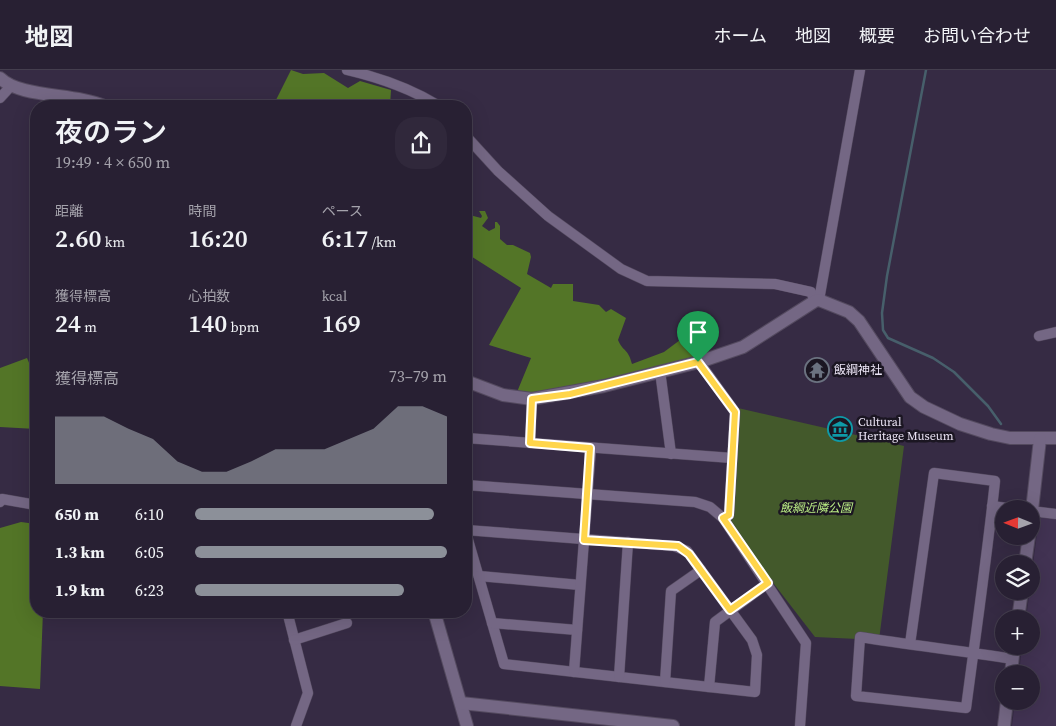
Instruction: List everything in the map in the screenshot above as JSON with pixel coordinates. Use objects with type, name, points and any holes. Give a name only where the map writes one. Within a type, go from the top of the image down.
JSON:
[{"type":"street","points":[[347,70],[375,76],[407,88],[428,100]]},
{"type":"street","points":[[472,383],[503,395],[532,399],[570,394],[698,362],[743,347],[817,300],[860,70]]},
{"type":"street","points":[[0,78],[10,87],[81,100]]},
{"type":"street","points":[[0,98],[10,87]]},
{"type":"street","points":[[472,143],[498,171],[548,216],[621,269],[647,281],[783,285],[811,292],[817,300],[848,312],[859,321],[910,397],[924,407],[960,424],[991,434],[1010,438],[1056,438]]},
{"type":"street","points":[[1039,336],[1056,332]]},
{"type":"street","points":[[698,362],[735,412],[729,515],[723,518]]},
{"type":"street","points":[[660,371],[671,454]]},
{"type":"street","points":[[530,443],[532,399]]},
{"type":"street","points":[[472,438],[732,458]]},
{"type":"street","points":[[1033,500],[1040,439]]},
{"type":"street","points":[[574,672],[590,448]]},
{"type":"street","points":[[910,644],[934,473],[995,481],[992,506],[973,653],[966,708],[856,696],[860,638],[973,653],[995,653]]},
{"type":"street","points":[[472,485],[695,502],[710,507],[723,518],[768,583],[806,643],[800,726]]},
{"type":"street","points":[[0,502],[2,499],[30,503]]},
{"type":"street","points":[[1040,514],[1056,514]]},
{"type":"street","points":[[472,532],[678,546],[687,551],[752,640],[756,649],[755,692],[504,664],[472,552]]},
{"type":"street","points":[[620,677],[628,542]]},
{"type":"street","points":[[665,682],[671,592],[701,570]]},
{"type":"street","points":[[479,576],[580,585]]},
{"type":"street","points":[[709,687],[714,622],[768,583]]},
{"type":"street","points":[[289,618],[308,693],[296,726]]},
{"type":"street","points":[[436,618],[467,726]]},
{"type":"street","points":[[294,640],[347,623]]},
{"type":"street","points":[[492,623],[577,630]]},
{"type":"street","points":[[461,703],[673,726]]},
{"type":"street","points":[[1004,726],[1006,710]]},
{"type":"shaded area","points":[[1040,517],[1056,518],[1056,726],[1012,726],[1014,710],[1040,710],[1040,665],[1020,665],[1021,655],[1040,655],[1040,610],[1027,610],[1028,600],[1040,600],[1040,555],[1034,555],[1036,545],[1040,545]]},
{"type":"green space","points":[[291,70],[303,74],[324,73],[348,88],[360,81],[391,90],[390,100],[276,100]]},
{"type":"green space","points":[[479,211],[485,211],[488,218],[482,226],[489,231],[495,228],[495,222],[497,222],[500,226],[500,239],[507,245],[513,245],[530,253],[531,257],[527,274],[551,288],[553,284],[573,284],[573,301],[599,305],[606,312],[611,309],[626,318],[618,340],[629,355],[632,364],[664,352],[680,340],[694,352],[695,357],[622,376],[533,393],[517,392],[531,358],[489,345],[521,288],[472,257],[472,216],[481,218],[482,216]]},
{"type":"green space","points":[[27,358],[30,365],[30,429],[0,427],[0,368]]},
{"type":"green space","name":"飯綱近隣公園","points":[[738,408],[904,446],[879,640],[815,637],[723,518],[730,516]]},
{"type":"green space","points":[[21,522],[30,523],[30,618],[43,618],[40,689],[0,686],[0,528]]},
{"type":"waterway","points":[[926,70],[887,276],[882,313],[883,330],[888,338],[933,358],[954,372],[988,406],[1001,424]]},
{"type":"place","name":"飯綱神社","points":[[817,370]]},
{"type":"place","name":"Cultural Heritage Museum","points":[[840,429]]},
{"type":"route","points":[[698,362],[735,412],[729,515],[723,518],[768,583],[730,610],[687,551],[678,546],[584,540],[590,448],[530,443],[532,399],[570,394],[698,362]]}]
